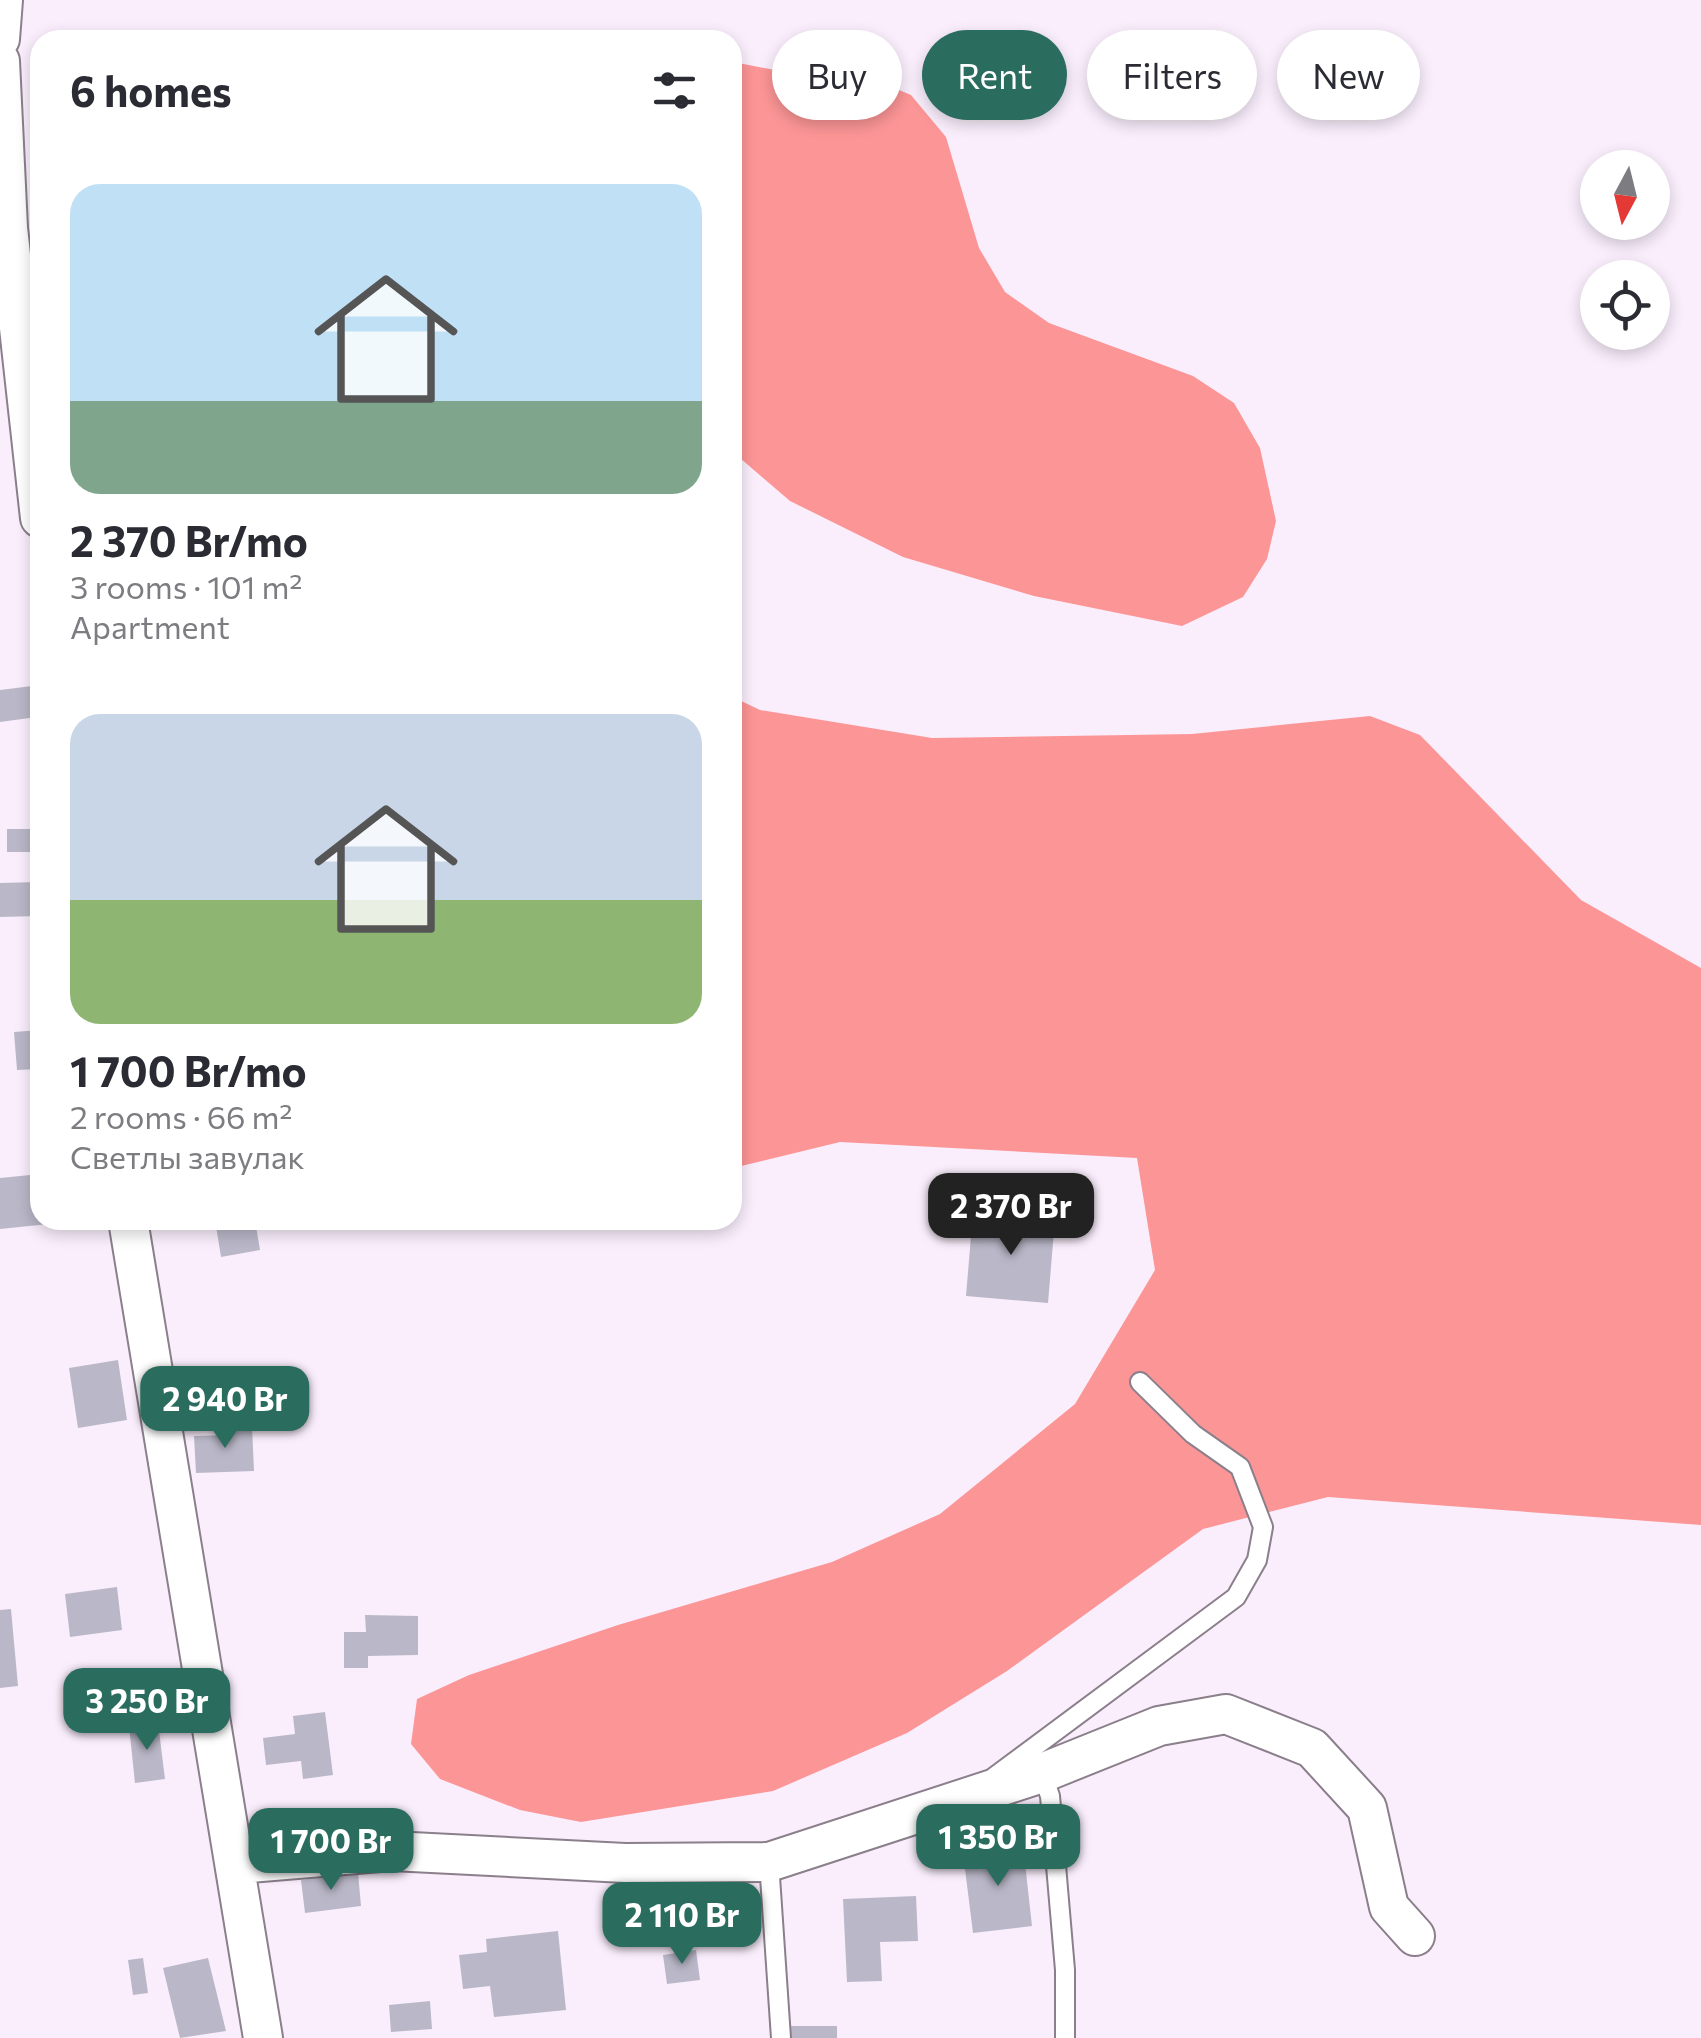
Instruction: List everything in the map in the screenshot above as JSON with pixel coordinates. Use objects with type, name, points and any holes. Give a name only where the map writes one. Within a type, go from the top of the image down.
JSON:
[{"type":"street","points":[[0,39],[3,0]]},
{"type":"street","points":[[0,61],[8,228],[30,427]]},
{"type":"street","points":[[130,1230],[174,1514],[238,1864],[263,2038]]},
{"type":"street","points":[[238,1864],[392,1851],[624,1863],[769,1862],[1042,1773],[1158,1726],[1226,1714],[1312,1748],[1367,1808],[1389,1907],[1415,1936]]},
{"type":"lane","points":[[961,1801],[1236,1596],[1258,1560],[1263,1527],[1240,1468],[1194,1434],[1140,1382]]},
{"type":"lane","points":[[1042,1773],[1050,1796],[1065,1970],[1065,2038]]},
{"type":"lane","points":[[769,1862],[781,2038]]},
{"type":"shaded area","points":[[742,64],[772,69],[772,120],[902,120],[902,91],[911,95],[922,108],[922,120],[932,120],[946,137],[979,248],[1005,292],[1049,323],[1193,376],[1234,403],[1260,448],[1276,521],[1267,559],[1243,597],[1182,626],[1034,596],[903,557],[790,501],[742,460]]},
{"type":"shaded area","points":[[742,701],[760,710],[932,738],[1192,734],[1370,716],[1420,735],[1581,900],[1701,968],[1701,1525],[1328,1497],[1203,1529],[1007,1671],[907,1733],[773,1791],[581,1822],[520,1810],[440,1779],[411,1744],[417,1699],[469,1675],[618,1625],[832,1562],[940,1514],[1075,1404],[1155,1270],[1137,1158],[840,1142],[742,1166]]},
{"type":"building","points":[[30,686],[30,718],[0,722],[0,690]]},
{"type":"building","points":[[7,829],[30,829],[30,852],[7,852]]},
{"type":"building","points":[[30,882],[30,916],[0,917],[0,883]]},
{"type":"building","points":[[30,1031],[30,1069],[17,1070],[14,1032]]},
{"type":"building","points":[[30,1175],[30,1226],[0,1229],[0,1178]]},
{"type":"building","points":[[973,1212],[1055,1219],[1048,1303],[966,1296]]},
{"type":"building","points":[[217,1230],[257,1230],[260,1250],[221,1257]]},
{"type":"building","points":[[118,1360],[127,1420],[78,1428],[69,1368]]},
{"type":"building","points":[[252,1426],[254,1471],[196,1473],[194,1436],[226,1435],[226,1427]]},
{"type":"building","points":[[117,1587],[122,1630],[70,1637],[65,1594]]},
{"type":"building","points":[[11,1609],[18,1686],[0,1688],[0,1610]]},
{"type":"building","points":[[365,1615],[418,1616],[418,1655],[368,1656],[368,1668],[344,1668],[344,1632],[366,1632]]},
{"type":"building","points":[[325,1712],[333,1775],[303,1779],[301,1761],[266,1765],[263,1738],[295,1734],[293,1716]]},
{"type":"building","points":[[158,1723],[165,1779],[135,1783],[129,1726]]},
{"type":"building","points":[[1023,1845],[1032,1926],[973,1933],[963,1853]]},
{"type":"building","points":[[358,1872],[361,1906],[305,1913],[301,1880]]},
{"type":"building","points":[[916,1896],[918,1941],[880,1942],[882,1981],[847,1982],[843,1899]]},
{"type":"building","points":[[558,1931],[566,2010],[494,2017],[490,1986],[463,1989],[459,1955],[487,1952],[486,1939]]},
{"type":"building","points":[[696,1950],[700,1980],[667,1984],[663,1955]]},
{"type":"building","points":[[143,1958],[148,1993],[133,1995],[128,1960]]},
{"type":"building","points":[[208,1958],[226,2031],[180,2038],[163,1968]]},
{"type":"building","points":[[430,2001],[432,2029],[391,2032],[389,2005]]},
{"type":"building","points":[[790,2026],[837,2026],[837,2038],[790,2038]]}]
